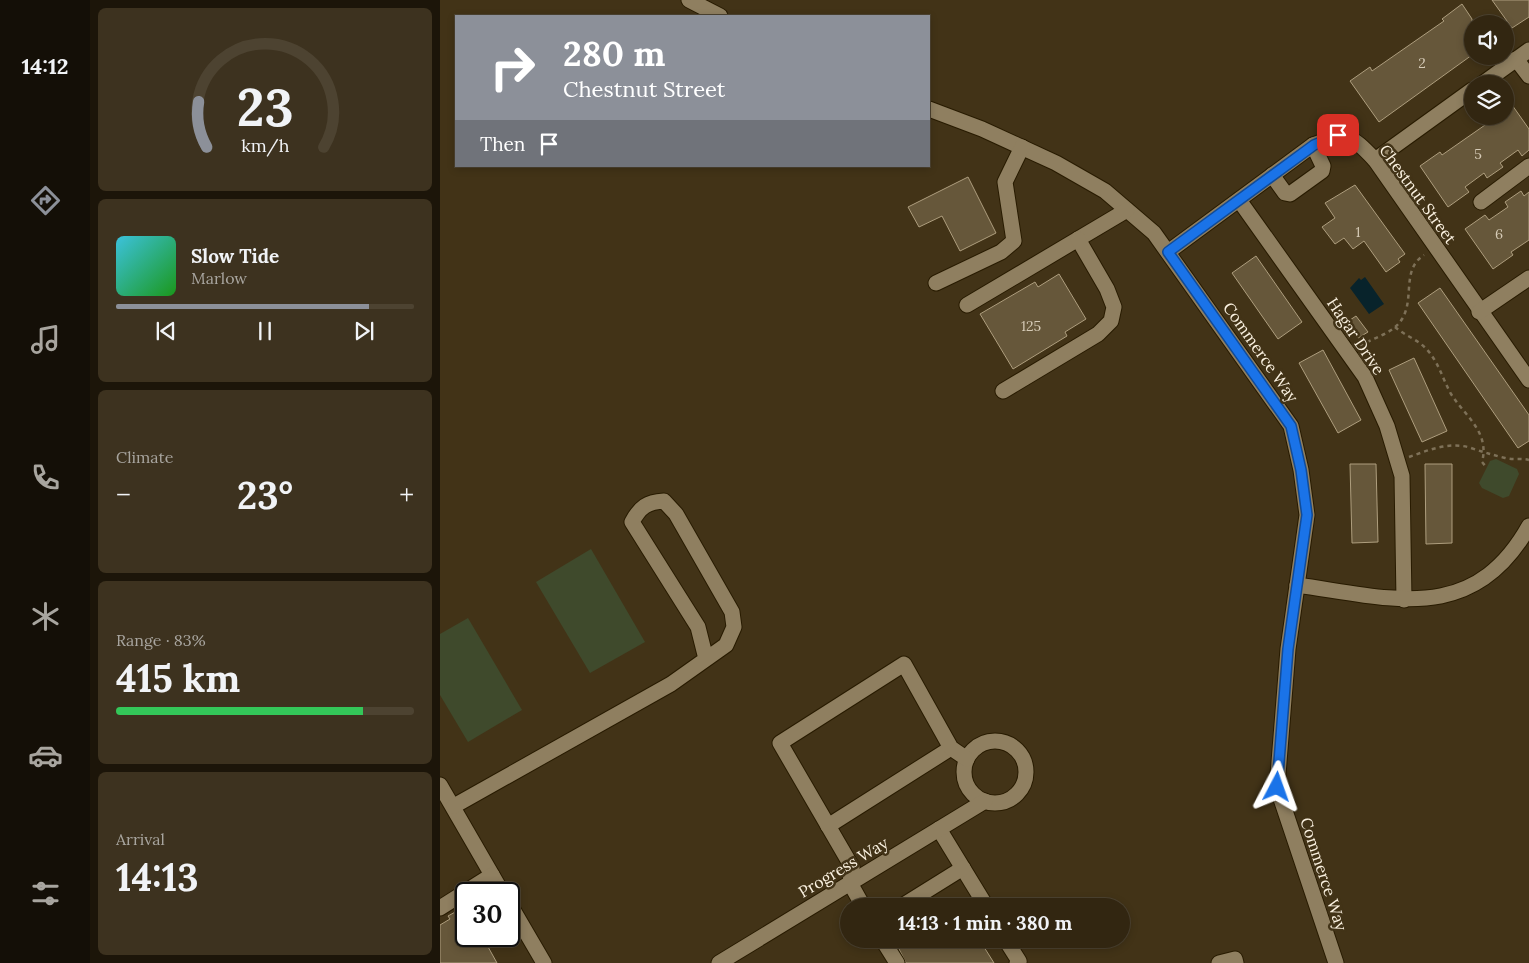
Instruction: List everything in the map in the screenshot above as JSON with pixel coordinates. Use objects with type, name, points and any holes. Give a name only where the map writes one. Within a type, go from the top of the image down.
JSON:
[{"type":"street","points":[[689,0],[718,15]]},
{"type":"street","points":[[1495,75],[1529,50]]},
{"type":"street","points":[[1516,60],[1529,76]]},
{"type":"street","points":[[1375,160],[1464,96]]},
{"type":"street","name":"Commerce Way","points":[[930,109],[1056,162],[1105,191],[1154,233],[1291,426],[1301,470],[1307,515],[1288,649],[1277,787],[1336,963]]},
{"type":"street","name":"Chestnut Street","points":[[1168,252],[1314,145],[1338,135],[1357,141],[1375,160],[1479,312],[1529,380]]},
{"type":"street","points":[[1272,175],[1286,193],[1290,194],[1322,171],[1323,166],[1314,145]]},
{"type":"street","points":[[936,283],[1002,252],[1014,241],[1005,182],[1022,147]]},
{"type":"street","points":[[1481,202],[1529,166]]},
{"type":"street","name":"Hagar Drive","points":[[1239,200],[1365,377],[1387,426],[1402,476],[1404,600]]},
{"type":"street","points":[[967,305],[1127,210]]},
{"type":"street","points":[[1003,391],[1098,334],[1110,321],[1114,306],[1107,289],[1078,239]]},
{"type":"street","points":[[1479,312],[1529,278]]},
{"type":"street","points":[[454,806],[671,684],[726,645],[734,627],[732,612],[676,514],[664,502],[652,502],[638,509],[632,522],[698,627],[706,659]]},
{"type":"street","points":[[1297,585],[1404,600],[1429,599],[1458,592],[1481,581],[1502,564],[1519,543],[1529,526]]},
{"type":"street","points":[[858,898],[850,883],[852,867],[780,743],[904,664],[951,748],[967,759],[964,772],[965,781],[970,790],[985,801]]},
{"type":"street","name":"Progress Way","points":[[719,963],[985,801],[996,802],[1016,795],[1026,776],[1025,765],[1021,755],[1009,745],[994,741],[976,747],[967,759]]},
{"type":"street","points":[[828,826],[951,748]]},
{"type":"street","points":[[440,785],[454,806],[496,882]]},
{"type":"street","points":[[939,829],[981,898]]},
{"type":"street","points":[[915,898],[963,868]]},
{"type":"street","points":[[440,908],[489,871]]},
{"type":"street","points":[[520,923],[544,963]]},
{"type":"street","points":[[888,948],[897,963]]},
{"type":"street","points":[[1011,948],[1019,961],[1017,963]]},
{"type":"street","points":[[1218,963],[1234,959],[1236,963]]},
{"type":"path","points":[[1348,354],[1372,338],[1378,337],[1395,327],[1403,318],[1409,301],[1410,272],[1413,264],[1436,248]]},
{"type":"path","points":[[1395,327],[1421,344],[1439,364],[1453,396],[1478,428],[1484,454],[1482,462],[1487,468]]},
{"type":"path","points":[[1397,461],[1440,447],[1470,447],[1484,454],[1529,460]]},
{"type":"green space","points":[[1496,459],[1517,469],[1519,474],[1509,496],[1503,498],[1482,488],[1479,483],[1490,461]]},
{"type":"green space","points":[[591,549],[645,642],[590,673],[536,582]]},
{"type":"green space","points":[[468,618],[522,710],[468,742],[440,695],[440,634]]},
{"type":"water","points":[[1365,277],[1384,304],[1369,314],[1350,288],[1359,278],[1361,280]]},
{"type":"building","points":[[1492,0],[1529,0],[1529,17],[1514,27],[1514,15],[1503,15]]},
{"type":"building","points":[[1462,4],[1469,15],[1464,15],[1464,61],[1379,122],[1350,81],[1370,67],[1372,71],[1444,21],[1442,19]]},
{"type":"building","points":[[1514,108],[1529,129],[1529,150],[1522,156],[1518,150],[1500,163],[1503,167],[1487,178],[1484,173],[1465,187],[1469,192],[1448,207],[1420,166],[1440,152],[1442,155],[1485,125],[1514,125]]},
{"type":"building","points":[[968,177],[996,233],[960,251],[942,216],[919,227],[908,207]]},
{"type":"building","points":[[1355,185],[1405,254],[1398,259],[1400,262],[1386,272],[1364,241],[1353,249],[1344,238],[1335,244],[1322,227],[1335,218],[1325,203]]},
{"type":"building","points":[[1521,191],[1524,196],[1529,192],[1529,240],[1511,252],[1513,255],[1493,269],[1465,229],[1485,215],[1489,220],[1508,207],[1505,202]]},
{"type":"building","points":[[1256,256],[1302,322],[1278,339],[1232,273]]},
{"type":"building","points":[[1059,274],[1086,319],[1065,332],[1067,336],[1013,369],[980,314],[1035,282],[1038,287]]},
{"type":"building","points":[[1440,288],[1529,415],[1529,441],[1518,448],[1418,303]]},
{"type":"building","points":[[1356,316],[1368,332],[1358,338],[1347,322]]},
{"type":"building","points":[[1323,350],[1361,420],[1338,433],[1299,363]]},
{"type":"building","points":[[1414,358],[1447,431],[1422,442],[1389,370]]},
{"type":"building","points":[[1350,464],[1376,464],[1378,542],[1352,543]]},
{"type":"building","points":[[1425,464],[1452,464],[1452,543],[1426,544]]},
{"type":"building","points":[[455,912],[455,947],[488,947],[497,963],[440,963],[440,925],[450,919],[448,916]]},
{"type":"building","points":[[898,948],[985,948],[994,963],[906,963]]},
{"type":"route","points":[[1277,787],[1288,649],[1307,515],[1301,470],[1291,426],[1168,252],[1314,145],[1338,135]]}]
